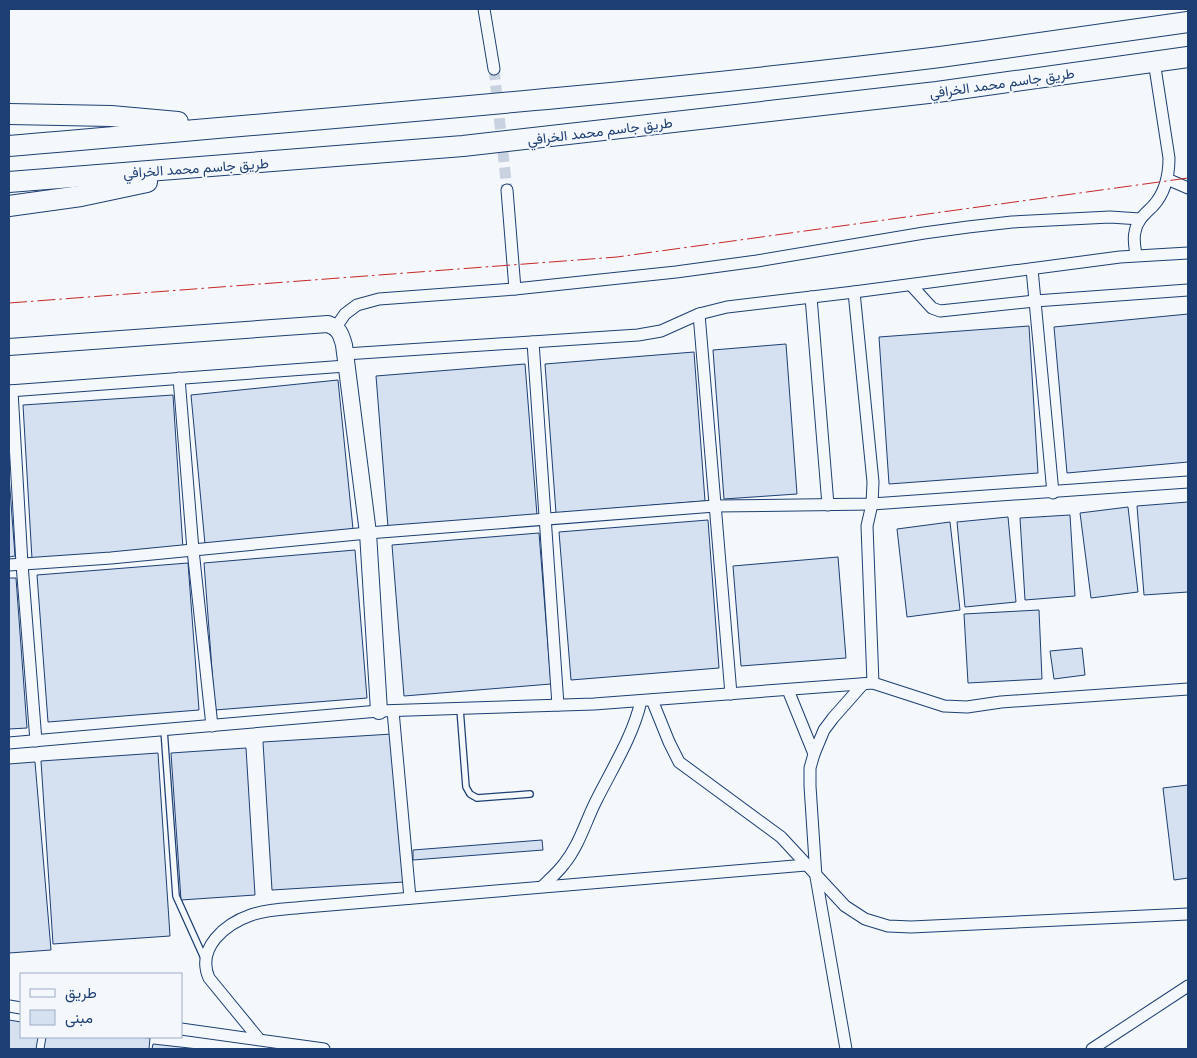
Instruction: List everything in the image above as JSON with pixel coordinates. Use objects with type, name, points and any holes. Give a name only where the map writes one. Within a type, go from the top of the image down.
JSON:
[{"type":"highway","points":[[1158,26],[1188,16]]},
{"type":"highway","points":[[9,146],[693,84],[940,57],[1188,22]]},
{"type":"highway","name":"طريق جاسم محمد الخرافي","points":[[9,182],[463,146],[937,92],[1188,56]]},
{"type":"highway","points":[[9,114],[111,116],[235,126]]},
{"type":"highway","points":[[9,206],[112,190],[202,168]]},
{"type":"street","points":[[484,9],[494,69]]},
{"type":"street","points":[[1136,255],[1134,238],[1137,225],[1158,198],[1167,179],[1169,158],[1154,61]]},
{"type":"street","points":[[1167,179],[1188,188]]},
{"type":"street","points":[[507,190],[515,289]]},
{"type":"street","points":[[336,327],[350,309],[371,300],[604,280],[748,262],[977,226],[1038,220],[1110,217],[1140,219]]},
{"type":"street","points":[[36,741],[10,391],[179,378],[533,342],[638,335],[661,330],[699,314],[727,307],[1136,255],[1188,253]]},
{"type":"street","points":[[1032,269],[1053,493]]},
{"type":"street","points":[[911,285],[932,308],[940,311],[1036,301],[1188,290]]},
{"type":"street","points":[[846,1049],[816,877],[810,805],[810,768],[824,730],[832,718],[868,684],[867,526],[872,504],[873,482],[854,292]]},
{"type":"street","points":[[811,297],[828,505]]},
{"type":"street","points":[[699,314],[731,694]]},
{"type":"street","points":[[9,347],[328,324],[340,331],[368,533],[386,711],[410,898]]},
{"type":"street","points":[[533,342],[558,705]]},
{"type":"street","points":[[179,378],[212,726]]},
{"type":"street","points":[[9,565],[368,533],[715,506],[872,504],[1053,493],[1188,482]]},
{"type":"street","points":[[9,743],[386,711],[558,705],[868,684],[944,706],[967,707],[1001,702],[1188,689]]},
{"type":"street","points":[[788,690],[814,754]]},
{"type":"street","points":[[647,700],[679,762],[781,837],[816,877],[846,906],[865,918],[888,926],[912,927],[1188,914]]},
{"type":"street","points":[[543,886],[564,864],[576,846],[596,800],[647,700]]},
{"type":"street","points":[[259,1039],[209,978],[205,960],[206,953],[213,940],[234,923],[252,915],[306,907],[806,865]]},
{"type":"street","points":[[1092,1049],[1188,986]]},
{"type":"street","points":[[182,1029],[324,1049]]},
{"type":"lane","points":[[460,709],[466,787],[470,794],[481,799],[530,794]]},
{"type":"lane","points":[[164,730],[176,896],[205,960]]},
{"type":"building","points":[[1188,314],[1188,462],[1067,473],[1054,327]]},
{"type":"building","points":[[1029,326],[1038,473],[889,484],[879,337]]},
{"type":"building","points":[[786,344],[797,494],[724,499],[713,350]]},
{"type":"building","points":[[694,352],[705,501],[556,513],[545,364]]},
{"type":"building","points":[[525,364],[537,515],[388,527],[376,376]]},
{"type":"building","points":[[338,380],[353,529],[205,544],[191,395]]},
{"type":"building","points":[[173,395],[183,549],[32,559],[23,405]]},
{"type":"building","points":[[9,476],[15,556],[9,557]]},
{"type":"building","points":[[1188,502],[1188,592],[1144,595],[1137,506]]},
{"type":"building","points":[[1128,507],[1138,592],[1091,598],[1080,513]]},
{"type":"building","points":[[1070,515],[1075,596],[1025,600],[1020,518]]},
{"type":"building","points":[[1008,517],[1016,602],[965,607],[957,522]]},
{"type":"building","points":[[708,520],[719,668],[571,680],[559,532]]},
{"type":"building","points":[[950,522],[960,610],[907,617],[897,529]]},
{"type":"building","points":[[539,533],[551,684],[404,696],[392,545]]},
{"type":"building","points":[[355,550],[367,698],[215,710],[204,563]]},
{"type":"building","points":[[838,557],[846,658],[741,666],[733,566]]},
{"type":"building","points":[[188,563],[199,710],[48,722],[37,575]]},
{"type":"building","points":[[9,578],[16,578],[27,728],[9,729]]},
{"type":"building","points":[[1039,610],[1042,679],[968,683],[964,614]]},
{"type":"building","points":[[1082,648],[1085,675],[1054,679],[1050,651]]},
{"type":"building","points":[[392,734],[404,882],[272,890],[263,742]]},
{"type":"building","points":[[246,748],[255,895],[181,900],[171,753]]},
{"type":"building","points":[[158,753],[170,936],[53,944],[41,761]]},
{"type":"building","points":[[35,762],[51,950],[9,953],[9,764]]},
{"type":"building","points":[[1188,785],[1188,878],[1174,880],[1163,788]]},
{"type":"building","points":[[542,840],[543,850],[413,860],[413,850]]},
{"type":"building","points":[[9,1020],[20,1022],[20,1038],[38,1038],[36,1049],[9,1049]]},
{"type":"building","points":[[46,1038],[150,1038],[149,1049],[44,1049]]},
{"type":"building","points":[[153,1044],[198,1049],[152,1049]]},
{"type":"tunnel","points":[[494,69],[507,190]]},
{"type":"power","points":[[9,303],[617,257],[1188,178]]}]
